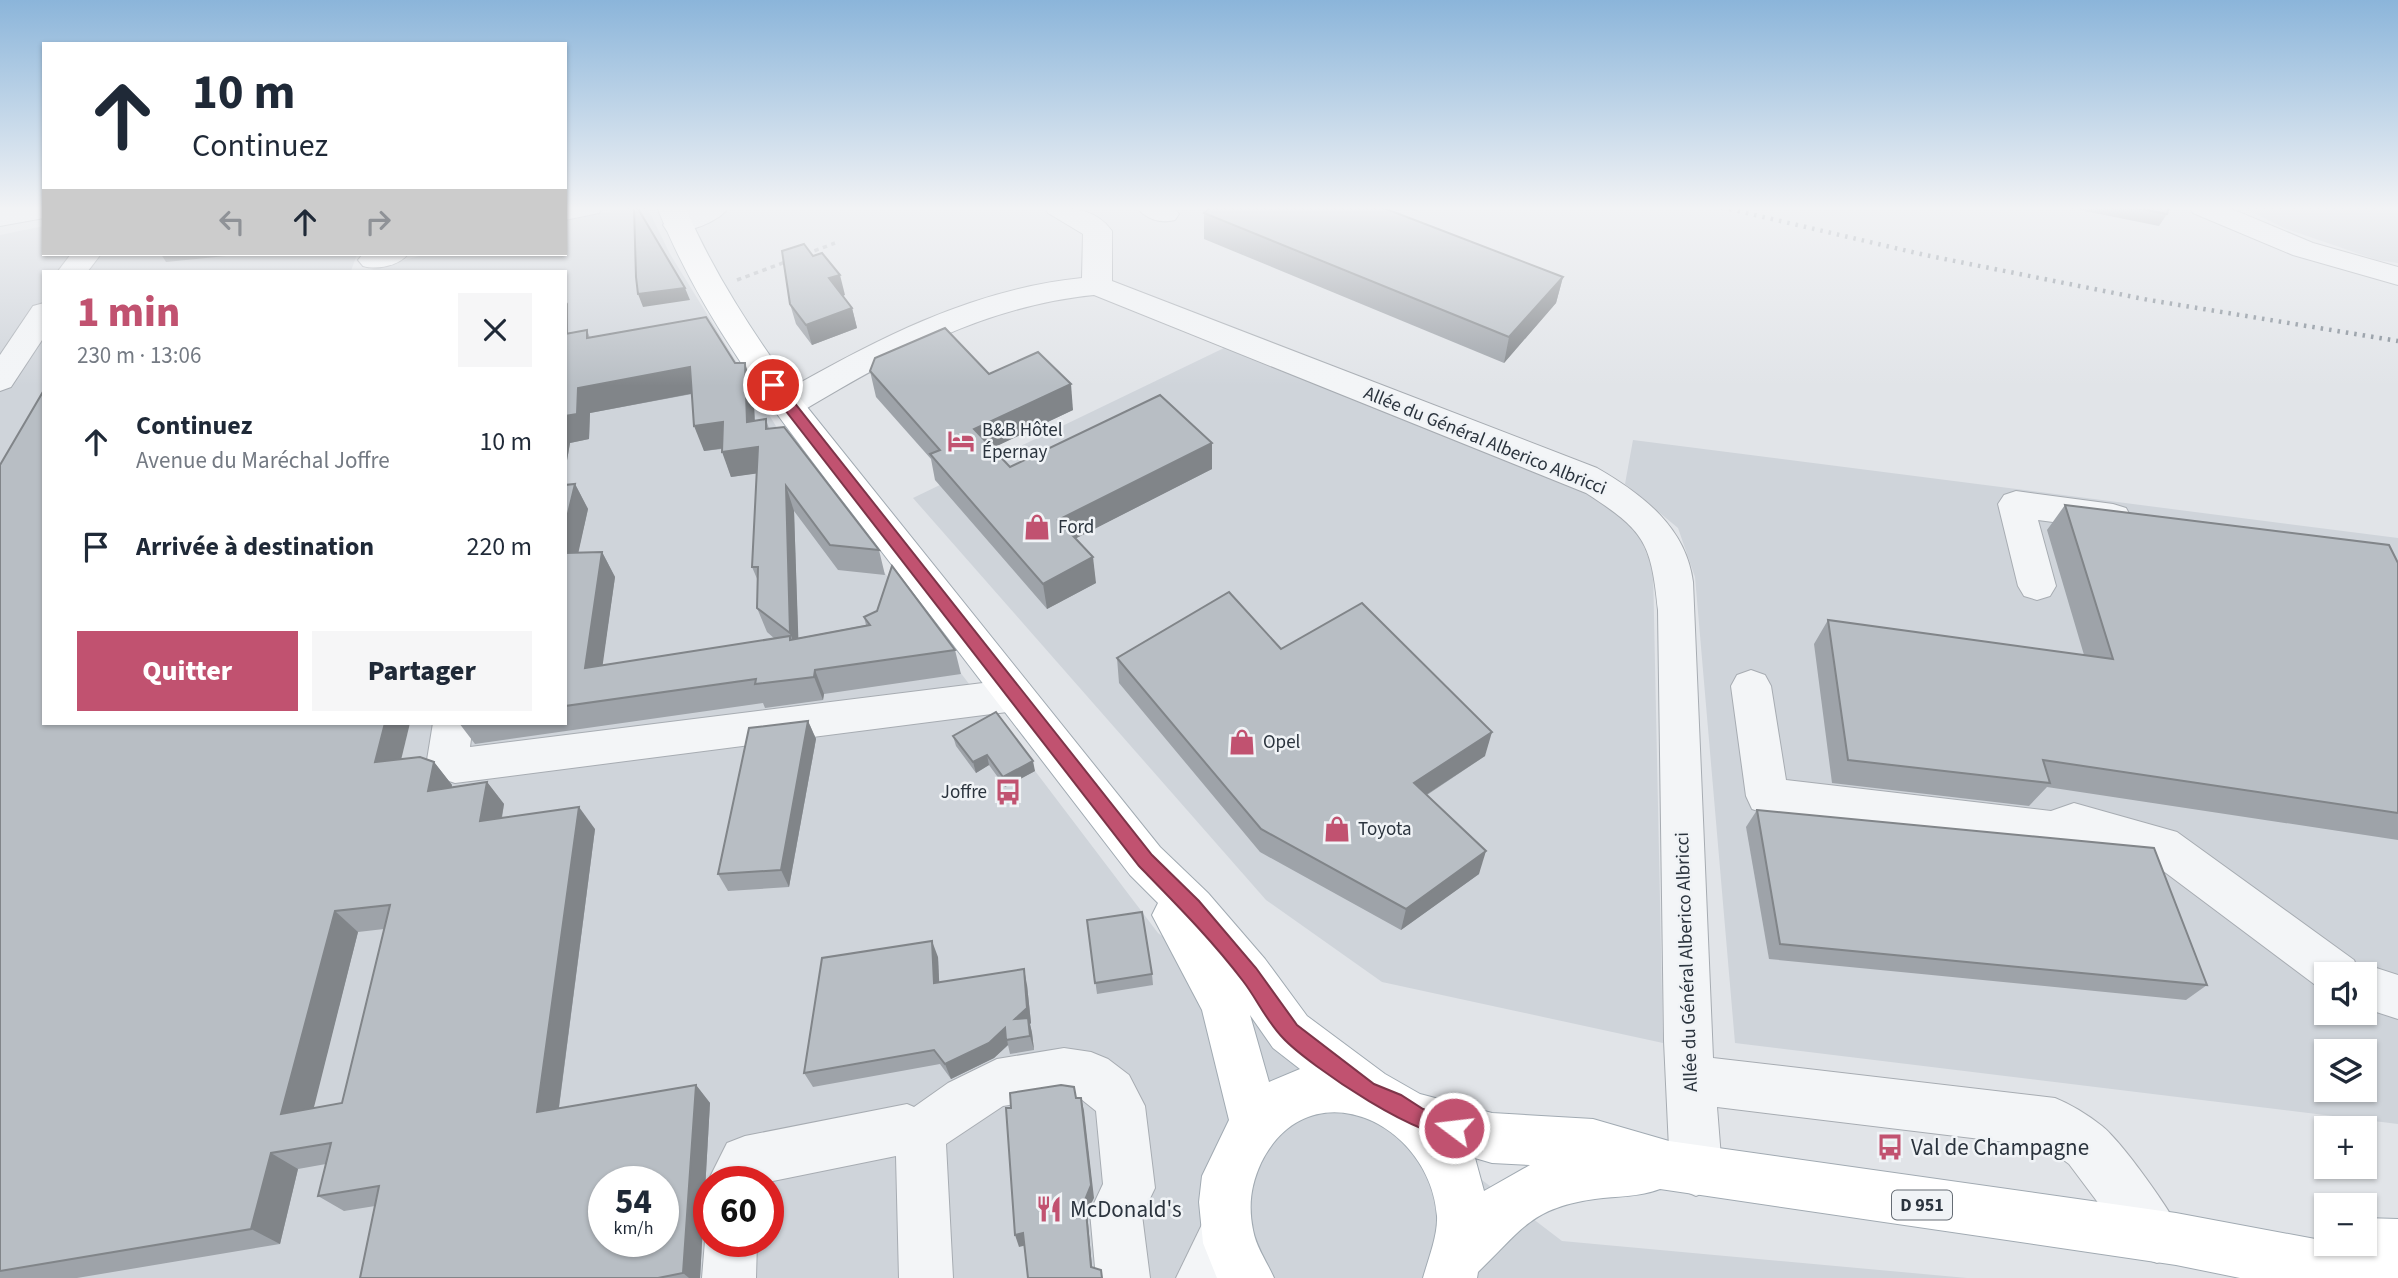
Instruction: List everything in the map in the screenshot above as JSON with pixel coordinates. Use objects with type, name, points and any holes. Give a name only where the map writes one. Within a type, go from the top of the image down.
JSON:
[{"type":"main road","points":[[699,267],[731,324],[787,405],[1145,861],[1192,907],[1249,974],[1290,1032],[1367,1091]]},
{"type":"main road","points":[[1145,861],[1203,962],[1226,1009],[1255,1122]]},
{"type":"main road","points":[[1247,1278],[1227,1231],[1224,1191],[1234,1153],[1255,1122],[1278,1103],[1306,1091],[1336,1087],[1367,1091],[1394,1102],[1418,1118],[1442,1146],[1458,1180],[1464,1216],[1455,1266]]},
{"type":"main road","name":"D 951","points":[[1418,1118],[1492,1138],[1593,1144],[1683,1168],[2166,1238],[2320,1267],[2380,1263]]},
{"type":"main road","name":"D 951","points":[[1455,1266],[1506,1206],[1545,1184],[1583,1174],[1683,1168]]},
{"type":"main road","name":"D 951","points":[[2166,1238],[2314,1242]]},
{"type":"street","points":[[1097,267],[1097,286]]},
{"type":"street","points":[[2365,267],[2398,276]]},
{"type":"street","name":"Allée du Général Alberico Albricci","points":[[787,405],[916,336],[1008,298],[1057,288],[1097,286],[1585,477],[1637,512],[1656,533],[1671,565],[1676,610],[1691,1080],[1683,1168]]},
{"type":"street","points":[[1,376],[42,316]]},
{"type":"street","points":[[2037,586],[2015,503],[2152,522]]},
{"type":"street","points":[[1751,686],[1767,796],[2051,831],[2074,822],[2162,845],[2320,962]]},
{"type":"street","points":[[453,725],[448,760],[455,766],[1015,695]]},
{"type":"street","points":[[2377,990],[2398,997]]},
{"type":"street","points":[[916,1136],[965,1100],[997,1083],[1064,1072],[1091,1076],[1103,1085],[1097,1113],[1105,1187],[1116,1212],[1123,1278]]},
{"type":"street","points":[[1691,1080],[2055,1123],[2087,1146],[2166,1238]]},
{"type":"street","points":[[742,1166],[745,1161],[907,1129],[921,1139],[926,1278]]},
{"type":"street","points":[[1203,1278],[1227,1231]]},
{"type":"street","points":[[729,1278],[730,1257]]},
{"type":"path","points":[[713,288],[771,267]]},
{"type":"shaded area","points":[[0,267],[353,267],[351,270],[42,270],[42,725],[567,725],[567,270],[370,270],[382,267],[678,267],[787,444],[1158,933],[1562,1241],[1967,1278],[0,1278]]},
{"type":"shaded area","points":[[1224,348],[1591,490],[1635,526],[1653,569],[1663,1043],[1382,982],[1266,900],[913,498]]},
{"type":"shaded area","points":[[1633,440],[2398,538],[2398,1124],[2377,1121],[2377,1116],[2333,1116],[1735,1043],[1695,577],[1678,528],[1625,484]]},
{"type":"building","points":[[636,267],[672,267],[685,288],[638,294]]},
{"type":"building","points":[[784,267],[833,267],[840,275],[829,278],[852,308],[806,325],[790,304]]},
{"type":"building","points":[[1336,267],[1536,267],[1563,277],[1509,337]]},
{"type":"building","points":[[706,317],[735,363],[745,363],[747,422],[766,419],[766,429],[784,427],[879,550],[830,545],[786,486],[790,633],[757,608],[758,567],[752,567],[758,447],[722,452],[723,422],[694,426],[690,367],[578,388],[577,414],[567,416],[567,334],[587,330],[587,338]]},
{"type":"building","points":[[945,328],[989,374],[1038,352],[1071,384],[974,429],[1010,467],[1160,395],[1212,443],[1058,520],[1093,557],[1043,584],[930,454],[940,450],[870,371],[875,358]]},
{"type":"building","points":[[42,393],[42,725],[384,725],[375,762],[420,757],[434,762],[428,791],[487,782],[480,821],[579,807],[537,1112],[696,1085],[683,1273],[658,1278],[360,1278],[379,1186],[318,1196],[331,1143],[271,1153],[251,1229],[0,1271],[0,465]],"holes":[[[390,905],[342,1103],[281,1114],[335,911]]]},
{"type":"building","points":[[575,484],[567,518],[567,485]]},
{"type":"building","points":[[2065,505],[2389,545],[2398,563],[2398,813],[2043,760],[2050,783],[1848,760],[1828,620],[2113,659]]},
{"type":"building","points":[[602,552],[585,668],[790,636],[790,640],[870,625],[864,617],[877,611],[892,566],[955,650],[815,670],[814,677],[755,684],[756,679],[567,706],[567,553]]},
{"type":"building","points":[[1229,592],[1281,649],[1362,603],[1492,732],[1414,783],[1486,851],[1406,909],[1261,829],[1117,658]]},
{"type":"building","points":[[996,712],[1033,761],[1003,777],[987,755],[973,762],[953,736]]},
{"type":"building","points":[[808,721],[781,870],[718,874],[749,728]]},
{"type":"building","points":[[1757,810],[2154,848],[2207,985],[1780,944]]},
{"type":"building","points":[[1142,912],[1152,974],[1095,983],[1087,920]]},
{"type":"building","points":[[932,941],[934,983],[1024,969],[1027,1008],[1015,1019],[1028,1018],[1030,1036],[1006,1040],[1005,1028],[989,1043],[945,1064],[934,1050],[804,1073],[822,958]]},
{"type":"building","points":[[1061,1085],[1074,1087],[1076,1098],[1081,1098],[1091,1185],[1085,1200],[1091,1267],[1101,1270],[1102,1278],[1028,1278],[1023,1233],[1015,1235],[1006,1108],[1011,1108],[1010,1093]]},
{"type":"railway","points":[[1983,267],[2149,300],[2398,341]]},
{"type":"place","name":"B&B Hôtel Épernay","points":[[961,441]]},
{"type":"place","name":"Ford","points":[[1037,527]]},
{"type":"place","name":"Opel","points":[[1242,742]]},
{"type":"place","name":"Joffre","points":[[1008,792]]},
{"type":"place","name":"Toyota","points":[[1337,829]]},
{"type":"place","name":"Val de Champagne","points":[[1890,1147]]},
{"type":"place","name":"McDonald's","points":[[1049,1209]]},
{"type":"route","points":[[773,385],[1145,861],[1192,907],[1249,974],[1290,1032],[1367,1091],[1394,1102],[1418,1118],[1454,1128]]}]
